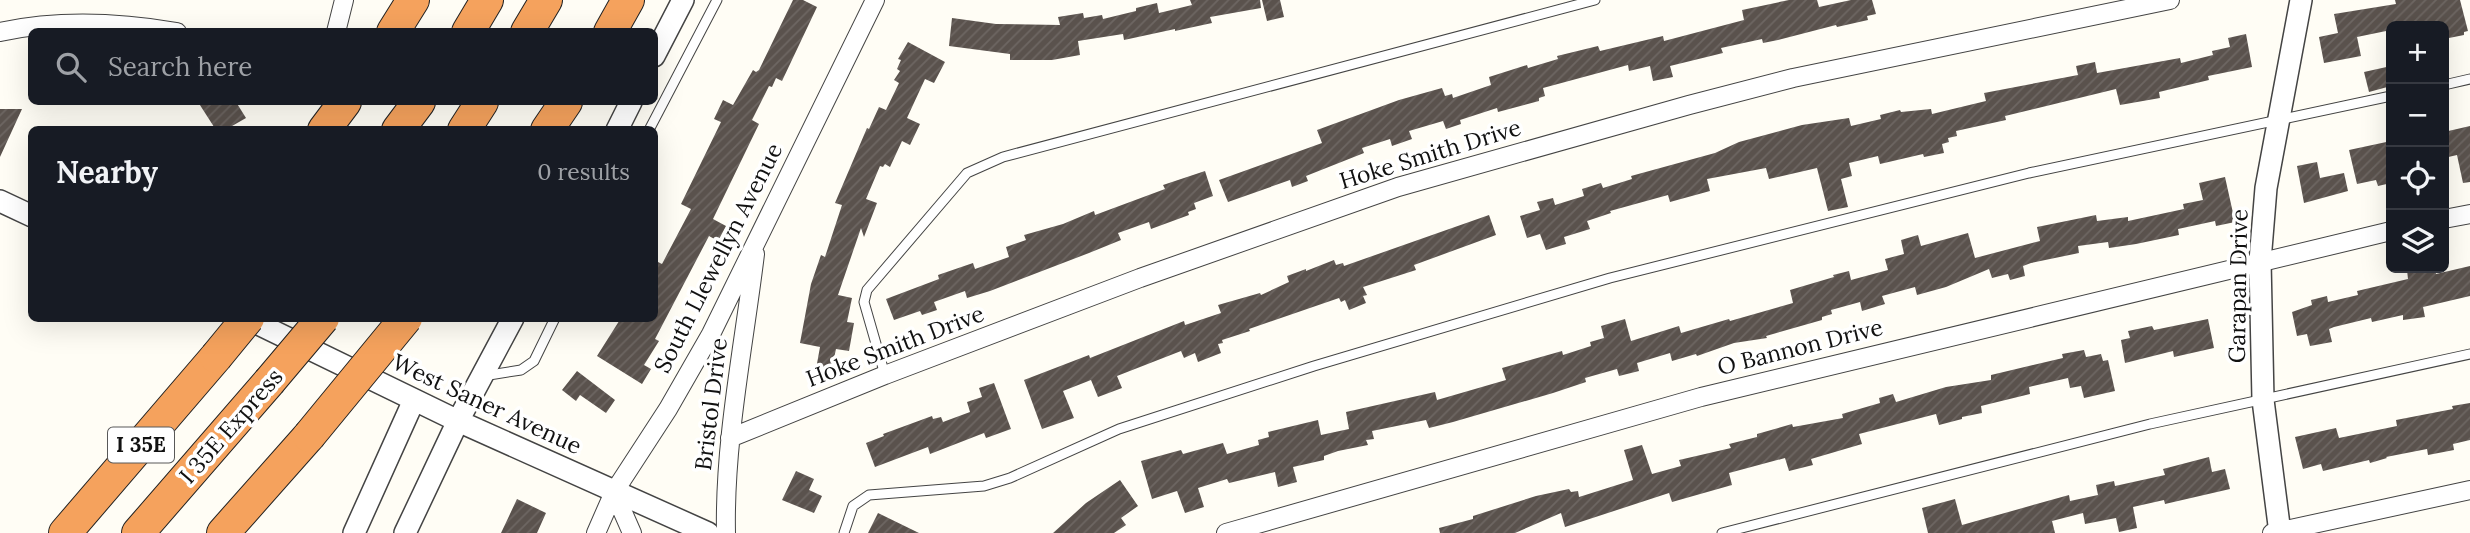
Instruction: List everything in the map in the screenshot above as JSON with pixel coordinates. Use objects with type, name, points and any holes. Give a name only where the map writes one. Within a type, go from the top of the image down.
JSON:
[{"type":"highway","points":[[396,28],[413,0]]},
{"type":"highway","points":[[470,28],[487,0]]},
{"type":"highway","points":[[527,28],[540,0]]},
{"type":"highway","points":[[528,28],[546,0]]},
{"type":"highway","points":[[612,28],[628,0]]},
{"type":"highway","points":[[327,126],[343,105]]},
{"type":"highway","points":[[401,126],[417,105]]},
{"type":"highway","points":[[467,126],[480,105]]},
{"type":"highway","points":[[550,126],[564,105]]},
{"type":"highway","name":"I 35E","points":[[65,533],[244,322]]},
{"type":"highway","name":"I 35E Express","points":[[138,533],[320,322]]},
{"type":"highway","points":[[223,533],[309,436],[403,322]]},
{"type":"street","points":[[337,28],[344,0]]},
{"type":"street","points":[[658,48],[683,0]]},
{"type":"street","name":"South Llewellyn Avenue","points":[[596,533],[614,492],[668,409],[711,334],[876,0]]},
{"type":"street","name":"Hoke Smith Drive","points":[[730,438],[885,375],[1140,278],[1398,187],[1793,78],[2170,0]]},
{"type":"street","name":"Garapan Drive","points":[[2277,532],[2263,400],[2260,261],[2266,188],[2301,0]]},
{"type":"street","points":[[0,32],[69,23],[149,28]]},
{"type":"street","points":[[619,126],[630,105]]},
{"type":"street","points":[[0,201],[28,214]]},
{"type":"street","points":[[2449,218],[2470,214]]},
{"type":"street","name":"O Bannon Drive","points":[[1226,533],[1701,397],[2386,232]]},
{"type":"street","name":"Bristol Drive","points":[[726,533],[725,500],[730,438],[757,240]]},
{"type":"street","name":"West Saner Avenue","points":[[255,322],[458,421],[708,533]]},
{"type":"street","points":[[405,533],[458,421],[511,322]]},
{"type":"street","points":[[354,533],[415,400]]},
{"type":"street","points":[[2277,532],[2470,490]]},
{"type":"street","points":[[614,492],[632,533]]},
{"type":"lane","points":[[651,126],[717,0]]},
{"type":"lane","points":[[885,375],[864,302],[867,290],[967,173],[1003,157],[1595,0]]},
{"type":"lane","points":[[2448,84],[2470,79]]},
{"type":"lane","points":[[844,533],[853,506],[869,495],[984,486],[1010,478],[1119,429],[1314,366],[1598,282],[2029,173],[2386,97]]},
{"type":"lane","points":[[481,377],[521,370],[534,361],[553,322]]},
{"type":"lane","points":[[1722,533],[2136,427],[2470,354]]},
{"type":"building","points":[[793,0],[803,0],[817,7],[782,81],[776,78],[772,87],[769,86],[752,120],[759,124],[713,219],[726,226],[718,241],[709,236],[655,339],[659,341],[644,365],[651,369],[642,384],[597,356],[618,322],[658,322],[658,262],[662,264],[691,209],[681,204],[721,122],[714,119],[723,100],[733,105],[753,70],[759,70]]},
{"type":"building","points":[[1190,0],[1260,0],[1261,8],[1210,17],[1212,23],[1175,31],[1124,40],[1123,34],[1078,41],[1080,55],[1052,60],[1010,60],[1010,54],[949,46],[952,18],[996,24],[1060,25],[1058,17],[1083,13],[1084,18],[1102,15],[1103,19],[1157,3],[1159,13],[1192,5]]},
{"type":"building","points":[[1262,0],[1280,0],[1284,17],[1267,21]]},
{"type":"building","points":[[1789,0],[1817,0],[1819,7],[1851,0],[1872,0],[1876,14],[1867,16],[1868,20],[1778,40],[1763,43],[1762,39],[1721,48],[1723,53],[1670,66],[1673,77],[1653,81],[1650,66],[1629,71],[1628,65],[1543,88],[1545,96],[1539,98],[1539,101],[1498,112],[1497,108],[1460,120],[1461,124],[1446,129],[1443,121],[1409,131],[1412,139],[1392,146],[1390,139],[1362,148],[1364,153],[1306,176],[1308,181],[1292,187],[1290,180],[1228,202],[1219,180],[1322,143],[1317,130],[1399,100],[1442,88],[1445,96],[1452,94],[1453,98],[1491,85],[1489,77],[1558,59],[1557,56],[1598,46],[1600,51],[1663,36],[1664,41],[1744,20],[1742,10]]},
{"type":"building","points":[[2395,0],[2460,0],[2468,31],[2464,32],[2464,35],[2449,38],[2449,21],[2386,21],[2386,31],[2357,37],[2361,56],[2324,63],[2319,37],[2338,33],[2334,14],[2396,4]]},
{"type":"building","points":[[2246,34],[2252,67],[2208,76],[2209,80],[2159,92],[2160,98],[2120,105],[2116,89],[1956,131],[1957,136],[1948,138],[1949,142],[1942,144],[1944,153],[1924,157],[1923,154],[1880,164],[1878,156],[1849,163],[1852,176],[1841,179],[1848,207],[1828,211],[1817,168],[1769,179],[1766,168],[1707,179],[1710,191],[1670,202],[1668,195],[1610,211],[1611,213],[1587,221],[1590,229],[1564,237],[1566,244],[1546,250],[1540,234],[1527,238],[1520,216],[1540,210],[1537,202],[1553,198],[1555,205],[1584,196],[1582,189],[1601,183],[1603,188],[1632,179],[1631,176],[1802,125],[1849,118],[1851,126],[1881,119],[1880,115],[1900,110],[1931,109],[1932,114],[1986,101],[1984,93],[2078,75],[2076,66],[2095,62],[2097,73],[2180,58],[2181,63],[2213,55],[2212,51],[2230,47],[2228,38]]},
{"type":"building","points":[[908,42],[945,62],[934,83],[925,79],[907,118],[920,124],[910,145],[902,141],[890,167],[885,164],[880,166],[866,199],[877,203],[864,237],[861,228],[838,295],[852,298],[847,322],[854,323],[849,351],[836,349],[831,372],[816,369],[820,347],[800,343],[811,284],[821,255],[825,257],[842,205],[835,203],[867,128],[869,129],[879,107],[886,110],[899,83],[894,80],[900,71],[897,69],[901,60],[898,59]]},
{"type":"building","points":[[2386,67],[2386,87],[2369,92],[2364,72]]},
{"type":"building","points":[[200,105],[238,105],[246,118],[232,126],[213,126]]},
{"type":"building","points":[[0,109],[22,109],[0,157]]},
{"type":"building","points":[[2470,126],[2470,182],[2463,183],[2457,155],[2449,157],[2449,131]]},
{"type":"building","points":[[2386,142],[2386,184],[2378,186],[2376,180],[2357,184],[2349,150]]},
{"type":"building","points":[[2317,162],[2320,178],[2344,173],[2348,191],[2304,203],[2297,166]]},
{"type":"building","points":[[1205,171],[1213,196],[1194,203],[1196,209],[1188,212],[1189,215],[1151,229],[1149,222],[1118,233],[1121,240],[1089,253],[990,291],[967,298],[965,291],[934,302],[937,310],[922,315],[920,311],[894,320],[886,299],[939,279],[938,275],[973,263],[975,269],[1009,257],[1006,247],[1026,240],[1024,235],[1063,224],[1094,211],[1095,215],[1165,189],[1163,185]]},
{"type":"building","points":[[2225,177],[2235,222],[2216,226],[2215,221],[2178,229],[2179,235],[2136,244],[2109,248],[2108,242],[2078,246],[2079,253],[2023,266],[2025,276],[2010,280],[2008,274],[1992,278],[1989,269],[1946,287],[1917,295],[1915,287],[1882,296],[1885,304],[1862,311],[1860,302],[1831,310],[1832,314],[1822,317],[1822,320],[1766,336],[1767,338],[1734,343],[1697,356],[1696,354],[1672,361],[1670,353],[1637,363],[1639,371],[1619,376],[1617,369],[1585,378],[1586,382],[1553,393],[1453,422],[1429,428],[1426,420],[1372,431],[1374,439],[1366,440],[1368,445],[1338,451],[1324,456],[1324,460],[1293,467],[1297,482],[1278,487],[1275,472],[1229,483],[1227,479],[1198,488],[1204,507],[1185,513],[1177,491],[1152,499],[1141,461],[1181,450],[1183,454],[1223,443],[1227,454],[1259,445],[1258,440],[1269,437],[1268,432],[1318,420],[1321,435],[1349,429],[1346,412],[1435,392],[1437,400],[1506,380],[1502,368],[1562,351],[1563,355],[1591,346],[1590,342],[1604,338],[1601,326],[1625,319],[1631,341],[1679,326],[1681,333],[1793,303],[1790,290],[1834,277],[1833,275],[1849,271],[1851,280],[1888,270],[1885,259],[1904,254],[1901,240],[1918,235],[1921,246],[1968,233],[1975,258],[2040,241],[2037,227],[2096,215],[2097,221],[2128,217],[2128,221],[2184,209],[2183,204],[2203,200],[2199,183]]},
{"type":"building","points":[[1489,215],[1496,235],[1414,265],[1416,270],[1363,287],[1367,295],[1363,296],[1366,303],[1349,310],[1345,300],[1341,302],[1339,298],[1249,329],[1250,331],[1222,340],[1223,343],[1218,344],[1221,353],[1198,362],[1195,353],[1184,358],[1181,351],[1117,376],[1122,388],[1098,397],[1091,380],[1063,391],[1074,418],[1042,429],[1024,380],[1089,355],[1090,358],[1184,321],[1185,325],[1221,313],[1218,305],[1260,293],[1261,295],[1289,282],[1287,276],[1306,269],[1334,260],[1336,265],[1343,263],[1344,266]]},
{"type":"building","points":[[2470,266],[2470,296],[2423,307],[2425,317],[2403,320],[2403,315],[2372,322],[2371,318],[2334,327],[2329,329],[2332,342],[2310,346],[2307,334],[2297,336],[2292,312],[2312,305],[2311,300],[2327,296],[2328,302],[2358,295],[2357,291],[2408,279],[2407,273],[2436,274]]},
{"type":"building","points":[[2208,319],[2214,348],[2174,357],[2173,351],[2125,363],[2121,340],[2130,338],[2128,331],[2152,326],[2154,330]]},
{"type":"building","points":[[2084,350],[2086,357],[2101,354],[2103,361],[2108,360],[2115,391],[2084,398],[2081,386],[2070,388],[2068,378],[2029,387],[2030,394],[1981,406],[1982,413],[1962,419],[1939,425],[1936,414],[1859,434],[1862,444],[1811,459],[1813,465],[1789,471],[1785,458],[1729,473],[1732,485],[1672,502],[1669,493],[1565,527],[1561,513],[1515,533],[1440,533],[1439,528],[1473,519],[1473,516],[1536,496],[1569,489],[1571,492],[1578,491],[1579,497],[1633,480],[1624,450],[1642,445],[1652,474],[1681,466],[1679,460],[1731,448],[1729,444],[1757,437],[1757,434],[1792,424],[1793,427],[1843,418],[1842,414],[1880,403],[1879,398],[1893,394],[1896,402],[1946,387],[1991,380],[1991,375],[2063,358],[2062,354]]},
{"type":"building","points":[[577,371],[615,400],[606,413],[580,395],[576,401],[562,390]]},
{"type":"building","points":[[994,383],[1011,429],[986,438],[984,433],[930,454],[928,447],[875,467],[866,443],[932,416],[933,419],[941,417],[943,422],[970,412],[967,402],[982,397],[979,388]]},
{"type":"building","points":[[2470,403],[2470,440],[2453,444],[2454,450],[2428,455],[2427,449],[2323,471],[2321,464],[2303,469],[2295,437],[2336,428],[2339,438],[2397,426],[2396,420]]},
{"type":"building","points":[[2209,457],[2212,472],[2225,469],[2230,489],[2165,504],[2164,500],[2133,507],[2137,528],[2119,532],[2116,518],[2085,524],[2083,513],[2052,521],[2055,533],[1928,533],[1922,508],[1955,499],[1962,525],[2069,495],[2070,501],[2098,495],[2096,485],[2114,481],[2115,486],[2165,475],[2163,469]]},
{"type":"building","points":[[796,471],[814,479],[809,490],[822,496],[814,513],[782,500]]},
{"type":"building","points":[[1120,480],[1138,506],[1121,518],[1126,525],[1114,533],[1053,533],[1086,503]]},
{"type":"building","points":[[517,499],[546,513],[537,533],[501,533]]},
{"type":"building","points":[[878,513],[919,533],[868,533]]}]
